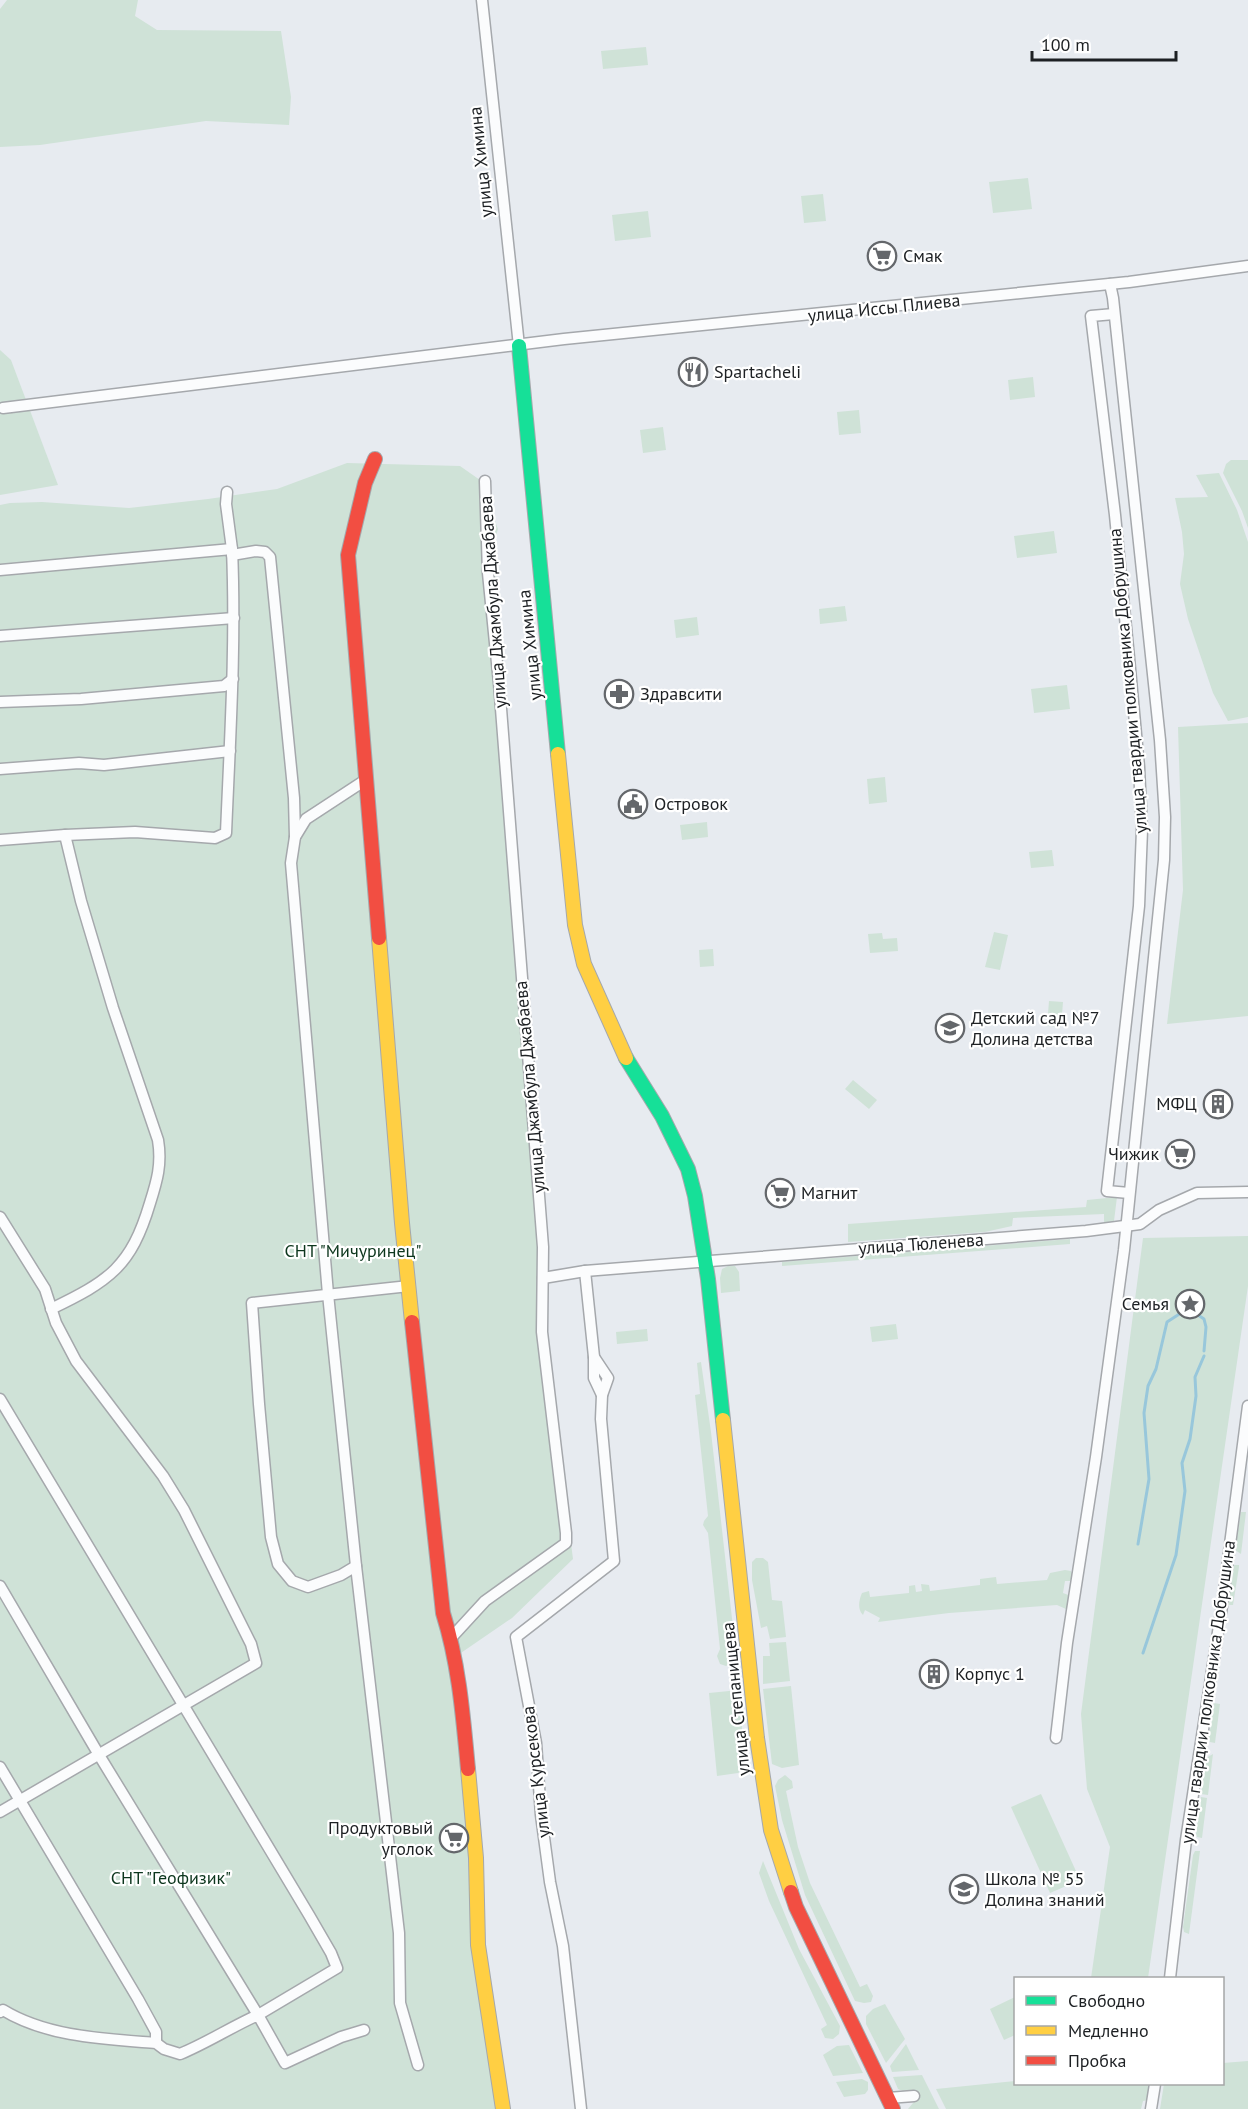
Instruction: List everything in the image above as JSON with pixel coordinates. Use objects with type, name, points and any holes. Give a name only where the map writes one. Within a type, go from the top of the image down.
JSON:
[{"type":"street","name":"улица Химина","points":[[482,0],[519,346],[575,925],[584,964],[603,1010],[627,1061],[662,1116],[688,1169],[695,1196],[705,1261]]},
{"type":"street","name":"улица Иссы Плиева","points":[[3,408],[519,346],[1110,284],[1248,266]]},
{"type":"street","name":"улица гвардии полковника Добрушина","points":[[1056,1738],[1067,1643],[1096,1457],[1126,1226],[1161,883],[1164,817],[1160,740],[1110,284]]},
{"type":"street","name":"улица гвардии полковника Добрушина","points":[[1114,314],[1091,316],[1115,515],[1141,799],[1139,906],[1107,1191],[1120,1194],[1129,1193]]},
{"type":"street","points":[[375,459],[365,483],[348,555],[409,1286],[443,1613],[452,1638],[469,1761],[476,1858],[478,1945],[503,2109]]},
{"type":"street","name":"улица Джамбула Джабаева","points":[[452,1638],[485,1601],[566,1544],[564,1501],[542,1332],[541,1216],[500,683],[488,573],[485,481]]},
{"type":"street","points":[[0,840],[135,832],[215,838],[226,833],[234,618],[227,492]]},
{"type":"street","points":[[0,570],[232,552],[265,552],[270,557],[294,798],[295,837],[291,863],[328,1294],[356,1566],[399,1933],[400,2003],[418,2065]]},
{"type":"street","points":[[0,636],[234,618]]},
{"type":"street","points":[[0,702],[81,699],[224,686],[233,679]]},
{"type":"street","points":[[0,769],[80,763],[104,765],[230,751]]},
{"type":"street","points":[[295,837],[306,819],[367,779]]},
{"type":"street","points":[[51,1309],[92,1289],[123,1263],[142,1231],[160,1171],[158,1140],[90,933],[65,835]]},
{"type":"street","name":"улица Тюленева","points":[[543,1278],[585,1271],[1086,1231],[1140,1224],[1159,1210],[1197,1193],[1248,1191]]},
{"type":"street","points":[[0,1217],[37,1272],[45,1288],[51,1309],[76,1361],[163,1476],[184,1510],[251,1644],[256,1663],[184,1707],[0,1812]]},
{"type":"street","name":"улица Степанищева","points":[[705,1261],[757,1738],[771,1830],[796,1907],[890,2104]]},
{"type":"street","name":"улица Курсекова","points":[[581,2109],[563,1946],[550,1882],[536,1743],[516,1637],[615,1561],[601,1419],[602,1395],[608,1377],[594,1357],[585,1271]]},
{"type":"street","points":[[356,1566],[341,1575],[309,1587],[292,1581],[278,1564],[271,1537],[252,1304],[409,1286]]},
{"type":"street","points":[[0,1399],[309,1915],[337,1968],[258,2015],[199,2047],[180,2054],[156,2043],[66,2032],[21,2021],[3,2010],[0,2012]]},
{"type":"street","name":"улица гвардии полковника Добрушина","points":[[1170,1977],[1186,1840],[1221,1618],[1248,1406]]},
{"type":"street","points":[[0,1586],[285,2063],[341,2037],[364,2030]]},
{"type":"street","points":[[0,1767],[138,1999],[156,2032],[156,2043]]},
{"type":"street","points":[[1151,2109],[1155,2085]]},
{"type":"street","points":[[890,2104],[914,2096]]},
{"type":"green space","points":[[7,0],[138,0],[135,16],[157,30],[281,31],[291,97],[289,125],[206,121],[40,145],[0,147],[0,9]]},
{"type":"green space","points":[[646,47],[648,65],[603,69],[601,51]]},
{"type":"green space","points":[[1028,178],[1032,209],[993,213],[989,182]]},
{"type":"green space","points":[[823,194],[826,221],[804,223],[801,196]]},
{"type":"green space","points":[[648,211],[651,237],[615,241],[612,215]]},
{"type":"green space","points":[[0,350],[11,360],[58,485],[0,495]]},
{"type":"green space","points":[[1033,377],[1035,397],[1010,400],[1008,380]]},
{"type":"green space","points":[[859,410],[861,433],[839,435],[837,412]]},
{"type":"green space","points":[[663,427],[666,450],[643,453],[640,430]]},
{"type":"green space","points":[[1231,460],[1248,460],[1248,528],[1223,473],[1226,464]]},
{"type":"green space","points":[[347,463],[460,466],[480,480],[498,529],[493,545],[539,1132],[547,1268],[547,1330],[573,1559],[512,1618],[455,1657],[479,1917],[508,2109],[0,2109],[0,505],[42,502],[129,508],[208,499],[277,489]]},
{"type":"green space","points":[[1219,473],[1237,510],[1248,542],[1248,717],[1228,721],[1213,693],[1188,619],[1180,584],[1184,554],[1175,498],[1208,497],[1196,475]]},
{"type":"green space","points":[[1054,531],[1057,553],[1017,558],[1014,536]]},
{"type":"green space","points":[[845,606],[847,621],[820,624],[819,609]]},
{"type":"green space","points":[[697,617],[699,635],[676,638],[674,620]]},
{"type":"green space","points":[[1067,685],[1070,709],[1034,713],[1031,689]]},
{"type":"green space","points":[[1248,723],[1248,1016],[1167,1024],[1183,890],[1178,727]]},
{"type":"green space","points":[[885,777],[887,802],[869,804],[867,779]]},
{"type":"green space","points":[[707,822],[708,837],[682,840],[680,825]]},
{"type":"green space","points":[[1052,850],[1054,866],[1031,868],[1029,852]]},
{"type":"green space","points":[[994,932],[1008,935],[1000,970],[985,967]]},
{"type":"green space","points":[[882,933],[883,939],[897,938],[898,951],[870,953],[868,934]]},
{"type":"green space","points":[[713,949],[714,966],[700,967],[699,950]]},
{"type":"green space","points":[[1049,1001],[1063,1002],[1061,1027],[1047,1026]]},
{"type":"green space","points":[[853,1080],[877,1100],[869,1109],[845,1089]]},
{"type":"green space","points":[[1117,1197],[1114,1221],[1104,1223],[1104,1214],[1013,1218],[1012,1226],[985,1232],[848,1242],[848,1224],[1086,1207],[1087,1200]]},
{"type":"green space","points":[[1248,1236],[1248,1286],[1148,1977],[1091,1977],[1110,1847],[1087,1789],[1081,1714],[1143,1238]]},
{"type":"green space","points":[[1070,1239],[1070,1244],[782,1266],[782,1262]]},
{"type":"green space","points":[[735,1266],[739,1272],[740,1291],[721,1293],[722,1269]]},
{"type":"green space","points":[[896,1324],[898,1339],[872,1342],[870,1327]]},
{"type":"green space","points":[[647,1329],[648,1341],[617,1344],[616,1332]]},
{"type":"green space","points":[[701,1362],[736,1654],[731,1663],[726,1666],[720,1664],[717,1656],[720,1649],[708,1533],[703,1525],[708,1516],[695,1395],[700,1394],[697,1363]]},
{"type":"green space","points":[[1241,1512],[1246,1512],[1241,1554],[1235,1550]]},
{"type":"green space","points":[[756,1558],[763,1558],[768,1562],[772,1600],[782,1601],[786,1637],[770,1639],[767,1626],[761,1628],[752,1580],[752,1562]]},
{"type":"green space","points":[[1234,1565],[1239,1565],[1239,1567],[1233,1605],[1228,1605]]},
{"type":"green space","points":[[1071,1571],[1073,1576],[1070,1581],[1065,1581],[1063,1593],[1071,1596],[1066,1609],[1057,1605],[949,1613],[878,1622],[880,1618],[865,1610],[863,1615],[859,1607],[862,1593],[869,1591],[870,1597],[909,1593],[909,1586],[915,1585],[916,1592],[922,1591],[921,1584],[929,1585],[930,1591],[980,1585],[980,1579],[996,1577],[997,1584],[1047,1580],[1050,1573]]},
{"type":"green space","points":[[786,1642],[790,1681],[763,1684],[763,1656],[770,1656],[769,1643]]},
{"type":"green space","points":[[791,1686],[799,1765],[782,1768],[772,1764],[763,1689]]},
{"type":"green space","points":[[739,1690],[745,1768],[738,1773],[717,1776],[709,1693]]},
{"type":"green space","points":[[1214,1703],[1220,1704],[1215,1743],[1210,1742],[1209,1737]]},
{"type":"green space","points":[[1213,1754],[1208,1795],[1201,1794],[1206,1758]]},
{"type":"green space","points":[[785,1775],[792,1781],[793,1788],[786,1791],[798,1847],[810,1883],[860,1987],[867,1984],[873,1996],[871,2002],[855,2001],[805,1895],[782,1820],[775,1786],[778,1780]]},
{"type":"green space","points":[[1041,1794],[1080,1880],[1050,1893],[1011,1807]]},
{"type":"green space","points":[[1201,1797],[1207,1798],[1202,1838],[1197,1837],[1196,1834]]},
{"type":"green space","points":[[1195,1851],[1200,1851],[1189,1934],[1184,1932],[1183,1927]]},
{"type":"green space","points":[[763,1861],[799,1949],[840,2026],[839,2034],[833,2039],[825,2038],[821,2029],[827,2025],[769,1901],[759,1873]]},
{"type":"green space","points":[[1014,1997],[1014,2035],[1004,2040],[990,2009]]},
{"type":"green space","points":[[885,2004],[905,2039],[886,2063],[866,2024],[866,2016],[873,2009]]},
{"type":"green space","points":[[906,2044],[919,2070],[892,2072],[890,2066]]},
{"type":"green space","points":[[849,2045],[863,2073],[833,2076],[823,2055],[837,2046]]},
{"type":"green space","points":[[1248,2061],[1248,2109],[1160,2109],[1164,2085],[1224,2085],[1224,2063]]},
{"type":"green space","points":[[922,2075],[939,2109],[908,2109],[918,2097],[898,2089],[893,2077]]},
{"type":"green space","points":[[862,2079],[868,2082],[868,2090],[865,2094],[844,2097],[836,2082]]},
{"type":"green space","points":[[1014,2081],[1014,2085],[1151,2085],[1149,2100],[1143,2101],[1141,2109],[946,2109],[936,2089]]},
{"type":"waterway","points":[[1138,1544],[1149,1479],[1144,1413],[1148,1386],[1156,1369],[1167,1322],[1184,1311],[1195,1313],[1204,1319],[1206,1327],[1204,1351]]},
{"type":"waterway","points":[[1143,1653],[1176,1555],[1185,1491],[1182,1463],[1190,1439],[1196,1396],[1195,1377],[1204,1356]]},
{"type":"traffic: fast","points":[[519,346],[558,754]]},
{"type":"traffic: fast","points":[[626,1058],[662,1116],[688,1169],[695,1196],[708,1279],[723,1420]]},
{"type":"traffic: slow","points":[[558,754],[575,925],[584,964],[626,1058]]},
{"type":"traffic: slow","points":[[379,938],[412,1322]]},
{"type":"traffic: slow","points":[[723,1420],[757,1738],[771,1830],[791,1892]]},
{"type":"traffic: slow","points":[[468,1769],[476,1858],[478,1945],[503,2109]]},
{"type":"traffic: jam","points":[[375,459],[365,483],[348,555],[379,938]]},
{"type":"traffic: jam","points":[[412,1322],[443,1613],[457,1671],[468,1769]]},
{"type":"traffic: jam","points":[[791,1892],[796,1907],[893,2109]]},
{"type":"place","name":"Смак","points":[[882,256]]},
{"type":"place","name":"Spartacheli","points":[[693,372]]},
{"type":"place","name":"Здравсити","points":[[619,694]]},
{"type":"place","name":"Островок","points":[[633,804]]},
{"type":"place","name":"Детский сад №7 Долина детства","points":[[950,1028]]},
{"type":"place","name":"МФЦ","points":[[1218,1104]]},
{"type":"place","name":"Чижик","points":[[1180,1154]]},
{"type":"place","name":"Магнит","points":[[780,1193]]},
{"type":"place","name":"Семья","points":[[1190,1304]]},
{"type":"place","name":"Корпус 1","points":[[934,1674]]},
{"type":"place","name":"Продуктовый уголок","points":[[454,1838]]},
{"type":"place","name":"Школа № 55 Долина знаний","points":[[964,1889]]},
{"type":"park label","name":"СНТ \"Мичуринец\"","points":[[353,1251]]},
{"type":"park label","name":"СНТ \"Геофизик\"","points":[[171,1878]]}]
